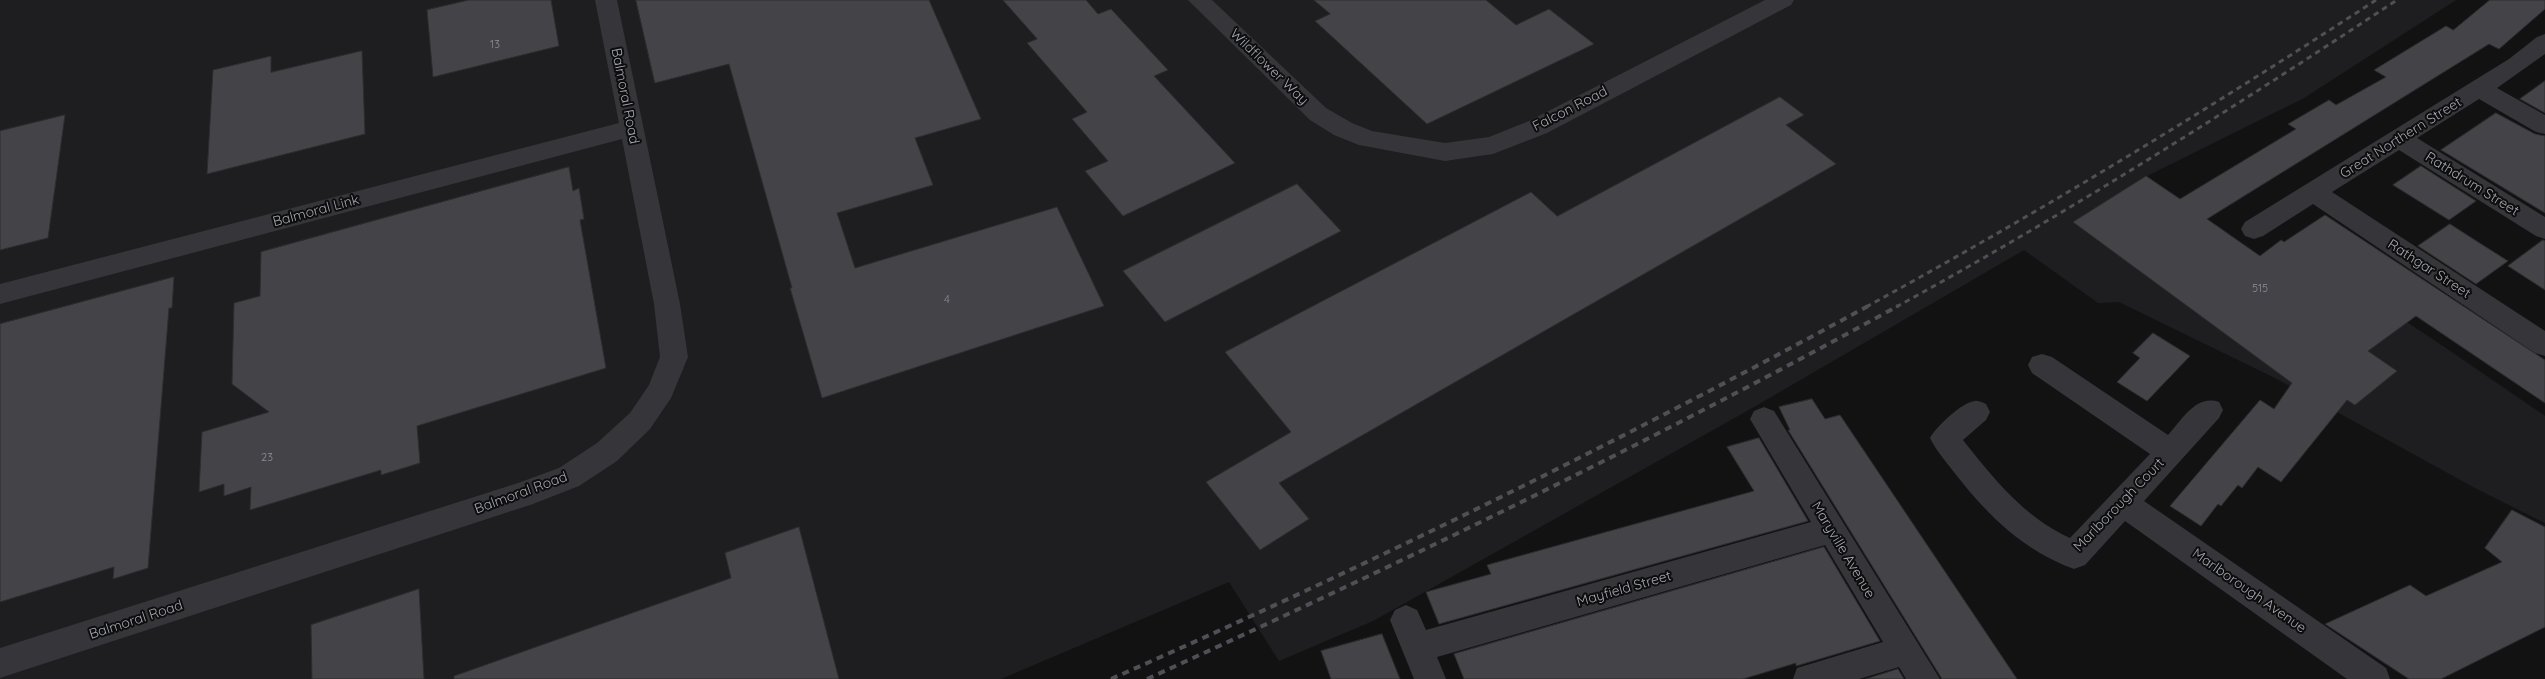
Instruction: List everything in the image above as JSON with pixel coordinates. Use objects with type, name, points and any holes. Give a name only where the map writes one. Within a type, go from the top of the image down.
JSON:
[{"type":"street","name":"Balmoral Road","points":[[0,663],[522,495],[569,477],[608,452],[640,421],[661,390],[674,357],[670,318],[606,0]]},
{"type":"street","name":"Wildflower Way","points":[[1199,0],[1318,114],[1342,129]]},
{"type":"street","name":"Falcon Road","points":[[1342,129],[1368,139],[1445,152],[1493,145],[1538,127],[1782,0]]},
{"type":"street","name":"Great Northern Street","points":[[2254,230],[2517,64],[2545,42]]},
{"type":"street","points":[[2478,88],[2545,126]]},
{"type":"street","name":"Balmoral Link","points":[[0,294],[632,128]]},
{"type":"street","name":"Rathdrum Street","points":[[2400,138],[2545,229]]},
{"type":"street","name":"Rathgar Street","points":[[2314,193],[2545,346]]},
{"type":"street","name":"Marlborough Court","points":[[2042,366],[2170,452]]},
{"type":"street","name":"Marlborough Court","points":[[1976,412],[1945,438],[1996,503],[2048,544],[2074,555],[2210,410]]},
{"type":"street","name":"Maryville Avenue","points":[[1764,419],[1924,679]]},
{"type":"street","name":"Marlborough Avenue","points":[[2122,503],[2374,679]]},
{"type":"street","name":"Mayfield Street","points":[[1430,679],[1412,634],[1831,530]]},
{"type":"street","points":[[1809,679],[1905,650]]},
{"type":"shaded area","points":[[0,0],[2456,0],[2304,98],[2147,176],[2259,256],[2281,240],[2434,340],[2545,416],[2545,523],[2475,488],[2277,379],[2119,302],[2098,303],[2024,250],[1754,407],[1373,621],[1279,661],[1229,582],[1001,679],[0,679]]},
{"type":"building","points":[[469,0],[551,0],[559,46],[433,77],[427,10]]},
{"type":"building","points":[[636,0],[929,0],[981,119],[915,138],[933,185],[837,213],[855,268],[1057,207],[1104,306],[822,398],[729,64],[655,83]]},
{"type":"building","points":[[1003,0],[1086,0],[1098,14],[1111,9],[1168,70],[1154,76],[1235,163],[1123,216],[1085,171],[1108,161],[1072,119],[1087,112],[1027,43],[1037,39]]},
{"type":"building","points":[[1314,0],[1486,0],[1516,25],[1549,9],[1594,44],[1427,124],[1315,21],[1330,14]]},
{"type":"building","points":[[2490,0],[2545,0],[2545,9],[2499,49],[2489,44],[2207,219],[2260,256],[2281,240],[2284,242],[2325,215],[2545,360],[2545,403],[2416,316],[2368,351],[2397,371],[2355,405],[2347,400],[2281,482],[2258,467],[2242,488],[2238,485],[2221,506],[2218,504],[2201,526],[2170,506],[2260,400],[2274,409],[2292,383],[2073,222],[2146,176],[2180,199],[2296,129],[2288,124],[2329,100],[2336,105],[2386,77],[2374,70],[2446,26],[2453,30]]},
{"type":"building","points":[[362,51],[365,134],[207,174],[213,70],[271,56],[271,72]]},
{"type":"building","points":[[2545,81],[2545,113],[2520,99]]},
{"type":"building","points":[[1780,97],[1804,115],[1786,125],[1836,164],[1279,483],[1309,519],[1260,550],[1206,482],[1291,432],[1225,352],[1531,192],[1557,216]]},
{"type":"building","points":[[2496,113],[2535,134],[2545,136],[2545,213],[2441,150]]},
{"type":"building","points":[[65,115],[48,238],[0,250],[0,131]]},
{"type":"building","points":[[2421,166],[2476,201],[2449,220],[2393,185]]},
{"type":"building","points":[[569,167],[573,191],[579,188],[584,219],[580,220],[606,368],[417,426],[420,463],[381,475],[381,470],[250,510],[251,487],[224,496],[224,484],[199,492],[202,432],[269,412],[232,384],[234,303],[260,296],[261,252]]},
{"type":"building","points":[[1297,184],[1341,231],[1165,322],[1123,271]]},
{"type":"building","points":[[2450,224],[2508,261],[2476,284],[2418,246]]},
{"type":"building","points":[[2543,240],[2545,241],[2545,290],[2508,266]]},
{"type":"building","points":[[174,277],[172,308],[169,308],[148,568],[113,579],[114,567],[0,602],[0,324]]},
{"type":"building","points":[[2153,333],[2190,356],[2147,401],[2117,382],[2140,358],[2133,353]]},
{"type":"building","points":[[1812,399],[1825,419],[1840,415],[2017,679],[1942,679],[1788,430],[1790,430],[1779,407]]},
{"type":"building","points":[[1759,438],[1808,521],[1439,624],[1426,592],[1491,574],[1487,565],[1754,491],[1727,447]]},
{"type":"building","points":[[2512,510],[2545,527],[2545,627],[2441,679],[2409,679],[2325,624],[2410,585],[2426,596],[2502,562],[2485,548]]},
{"type":"building","points":[[799,527],[839,679],[454,679],[454,676],[731,578],[725,553]]},
{"type":"building","points":[[1824,547],[1880,641],[1796,666],[1796,663],[1743,679],[1464,679],[1454,654]]},
{"type":"building","points":[[419,589],[424,679],[312,679],[311,625]]},
{"type":"building","points":[[1382,634],[1400,679],[1331,679],[1321,651]]},
{"type":"building","points":[[1898,669],[1904,679],[1866,679]]},
{"type":"railway","points":[[1866,307],[2124,159],[2376,0]]},
{"type":"railway","points":[[1896,307],[2024,235],[2150,159],[2397,0]]},
{"type":"railway","points":[[1111,679],[1303,592],[1493,501],[1588,454],[1868,306]]},
{"type":"railway","points":[[1147,679],[1337,591],[1526,500],[1713,405],[1898,306]]}]
